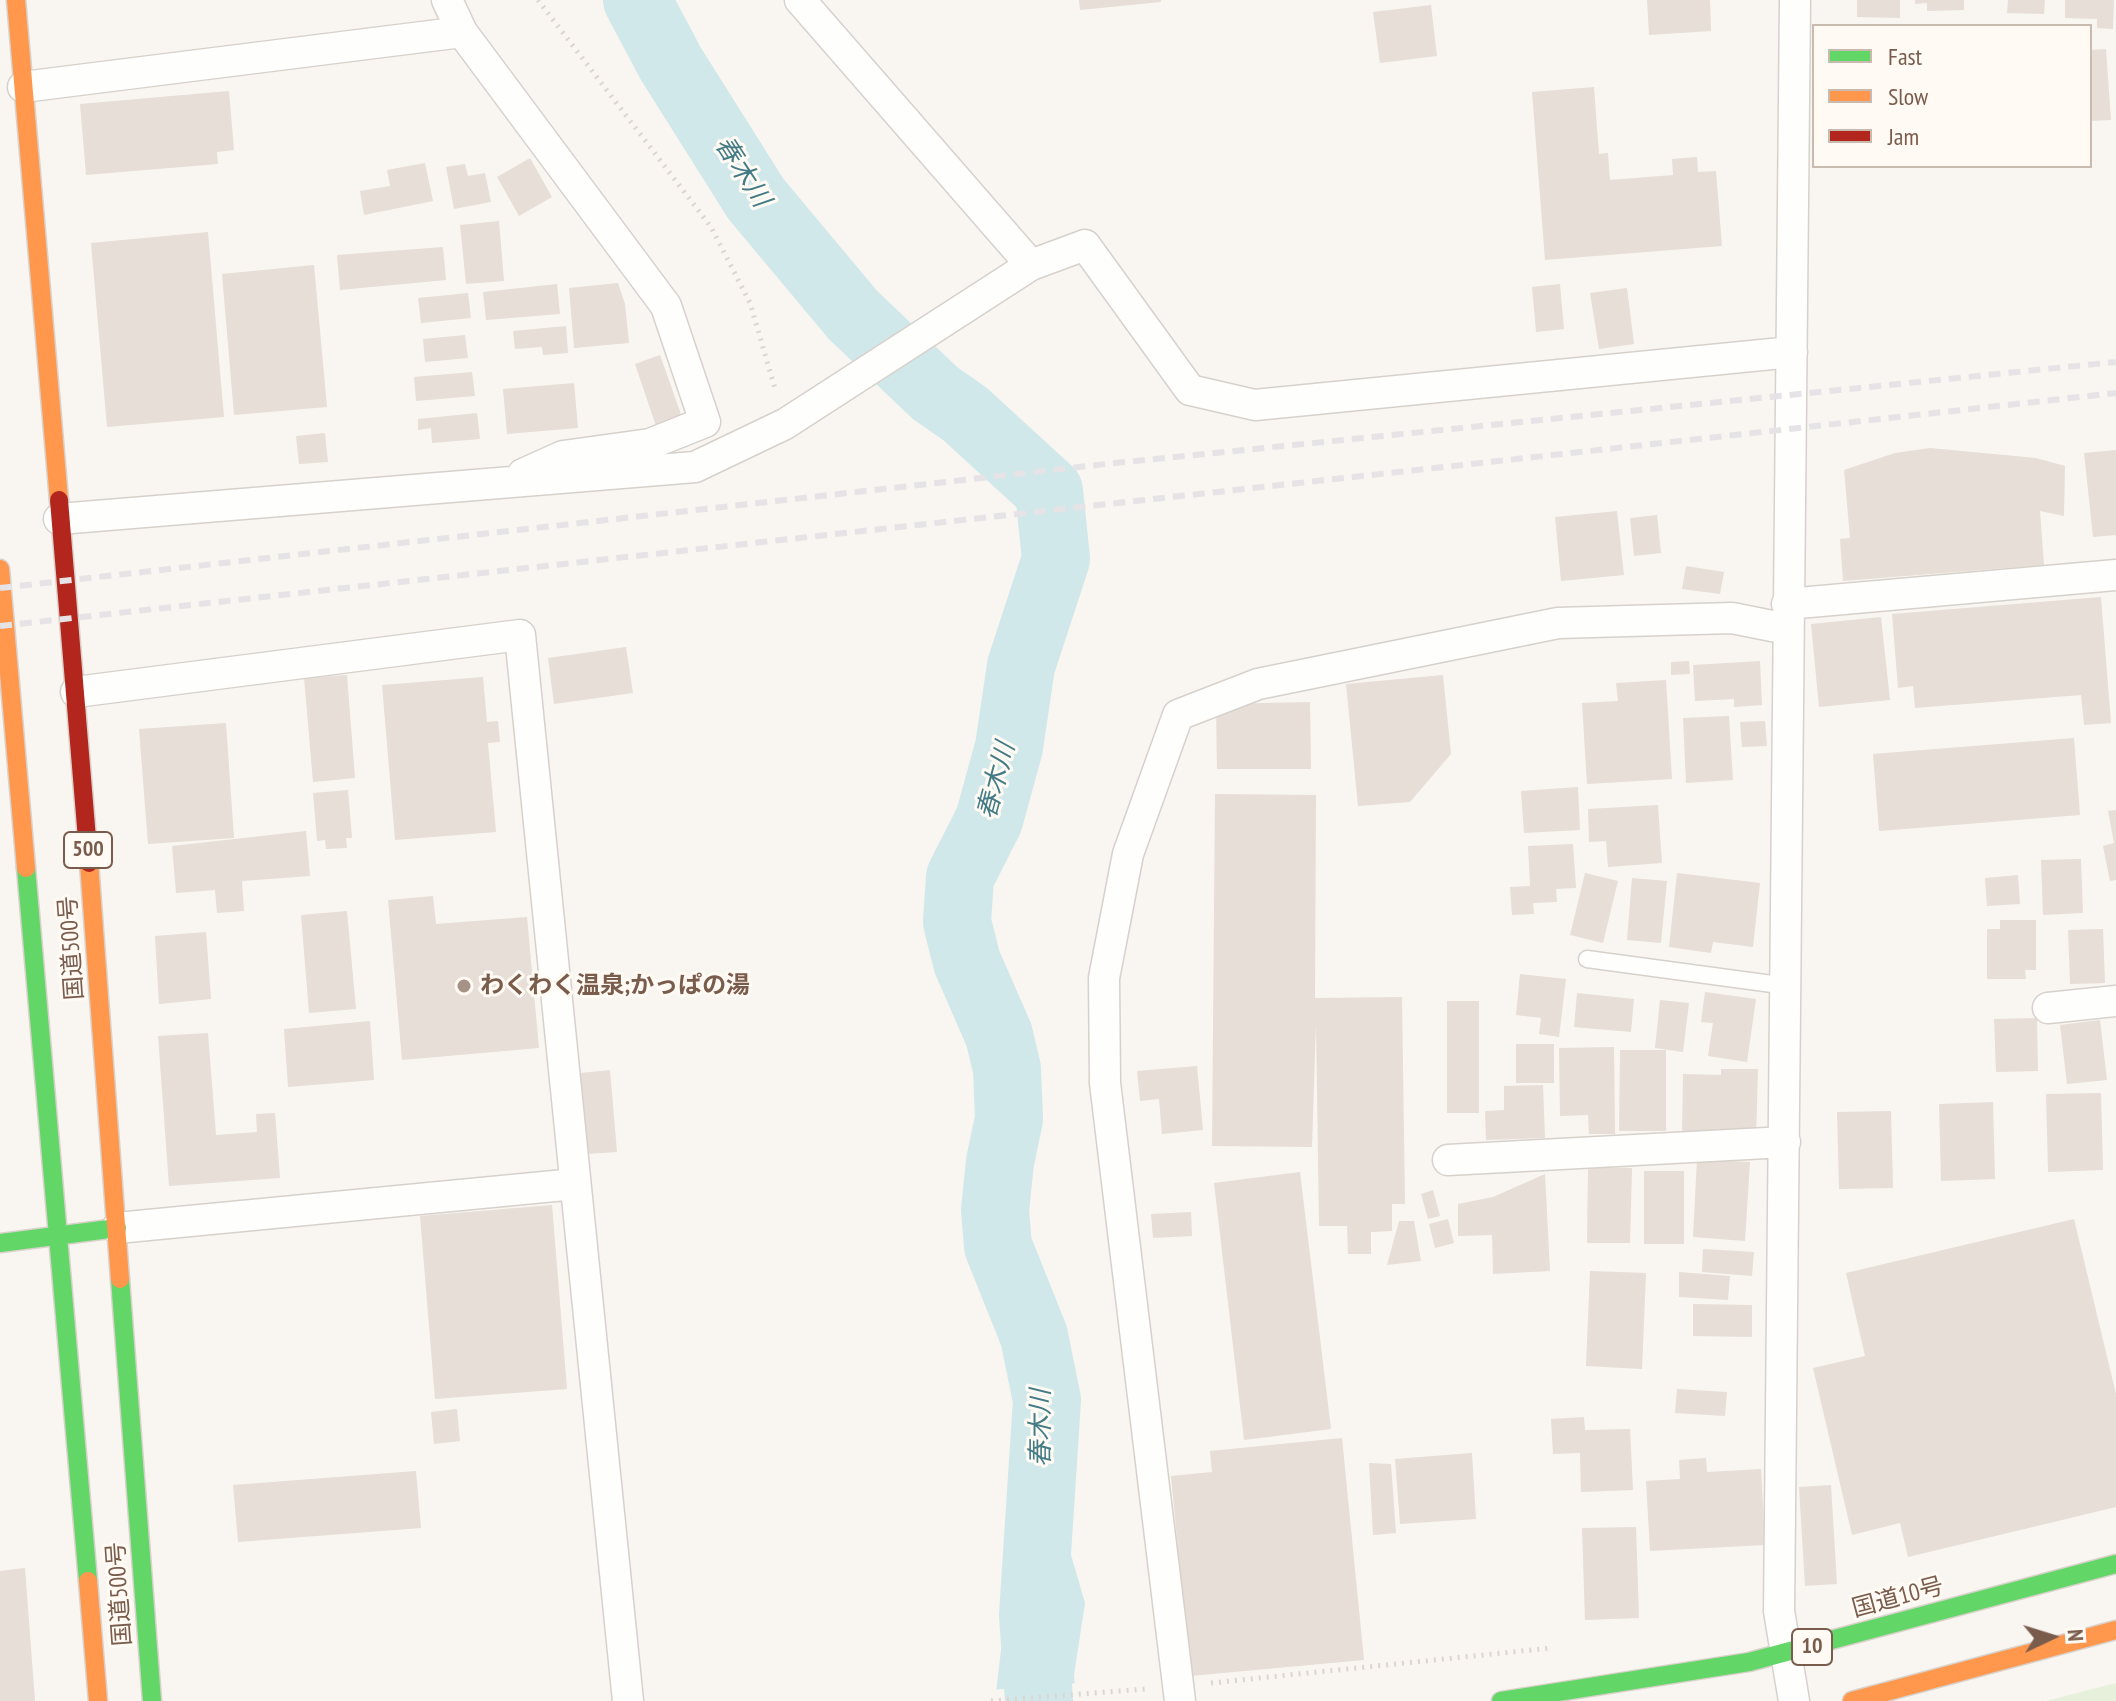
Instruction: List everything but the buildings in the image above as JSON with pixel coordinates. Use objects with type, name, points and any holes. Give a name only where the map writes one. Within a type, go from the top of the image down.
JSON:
[{"type":"main road","name":"国道500号","points":[[16,0],[12,88],[76,692],[152,1701]]},
{"type":"main road","name":"国道500号","points":[[0,569],[5,696],[59,1236],[98,1701]]},
{"type":"main road","points":[[0,1243],[117,1228]]},
{"type":"main road","name":"国道10号","points":[[1501,1701],[1723,1667],[1786,1653],[2116,1564]]},
{"type":"main road","points":[[1852,1701],[2116,1630]]},
{"type":"street","points":[[447,0],[462,32],[666,306],[705,422],[650,444],[563,456],[499,484]]},
{"type":"street","points":[[800,0],[1024,270]]},
{"type":"street","points":[[1794,1701],[1779,1611],[1795,0]]},
{"type":"street","points":[[12,88],[462,32]]},
{"type":"street","points":[[59,519],[695,467],[785,424],[1024,270],[1085,245],[1190,390],[1255,405],[1792,352]]},
{"type":"street","points":[[1175,1691],[1105,1083],[1104,978],[1128,854],[1178,715],[1258,684],[1558,623],[1787,616],[2116,575]]},
{"type":"street","points":[[76,692],[520,635],[628,1701]]},
{"type":"street","points":[[2048,1008],[2116,1001]]},
{"type":"street","points":[[1448,1160],[1785,1142]]},
{"type":"street","points":[[117,1228],[575,1184]]},
{"type":"lane","points":[[1587,959],[1787,986]]},
{"type":"path","points":[[538,0],[557,30],[711,227],[750,303],[785,424]]},
{"type":"path","points":[[991,1701],[1175,1691],[1564,1647]]},
{"type":"green space","points":[[2116,1683],[2116,1701],[2046,1701]]},
{"type":"water","points":[[1031,1524],[1067,1541],[1085,1603],[1074,1675],[1076,1701],[995,1701],[1006,1608]]},
{"type":"pier","points":[[1079,1683],[1080,1701],[991,1701],[991,1690]]},
{"type":"waterway","name":"春木川","points":[[637,0],[671,64],[756,199],[853,315],[935,393],[965,414],[1049,491],[1056,559],[1021,666],[1009,747],[989,820],[960,877],[957,922],[967,962],[999,1035],[1007,1069],[1009,1119],[995,1210],[998,1246],[1034,1336],[1047,1400],[1033,1615],[1039,1701]]},
{"type":"railway","points":[[0,588],[1115,463],[2116,362]]},
{"type":"railway","points":[[0,626],[2116,393]]},
{"type":"traffic: fast","points":[[26,868],[88,1581]]},
{"type":"traffic: fast","points":[[0,1243],[117,1228]]},
{"type":"traffic: fast","points":[[120,1279],[152,1701]]},
{"type":"traffic: fast","points":[[1501,1701],[1749,1662],[2116,1564]]},
{"type":"traffic: slow","points":[[16,0],[59,500]]},
{"type":"traffic: slow","points":[[0,569],[26,868]]},
{"type":"traffic: slow","points":[[89,863],[120,1279]]},
{"type":"traffic: slow","points":[[88,1581],[98,1701]]},
{"type":"traffic: slow","points":[[1852,1701],[2116,1630]]},
{"type":"traffic: jam","points":[[59,500],[89,863]]},
{"type":"place","name":"わくわく温泉;かっぱの湯","points":[[464,986]]}]
